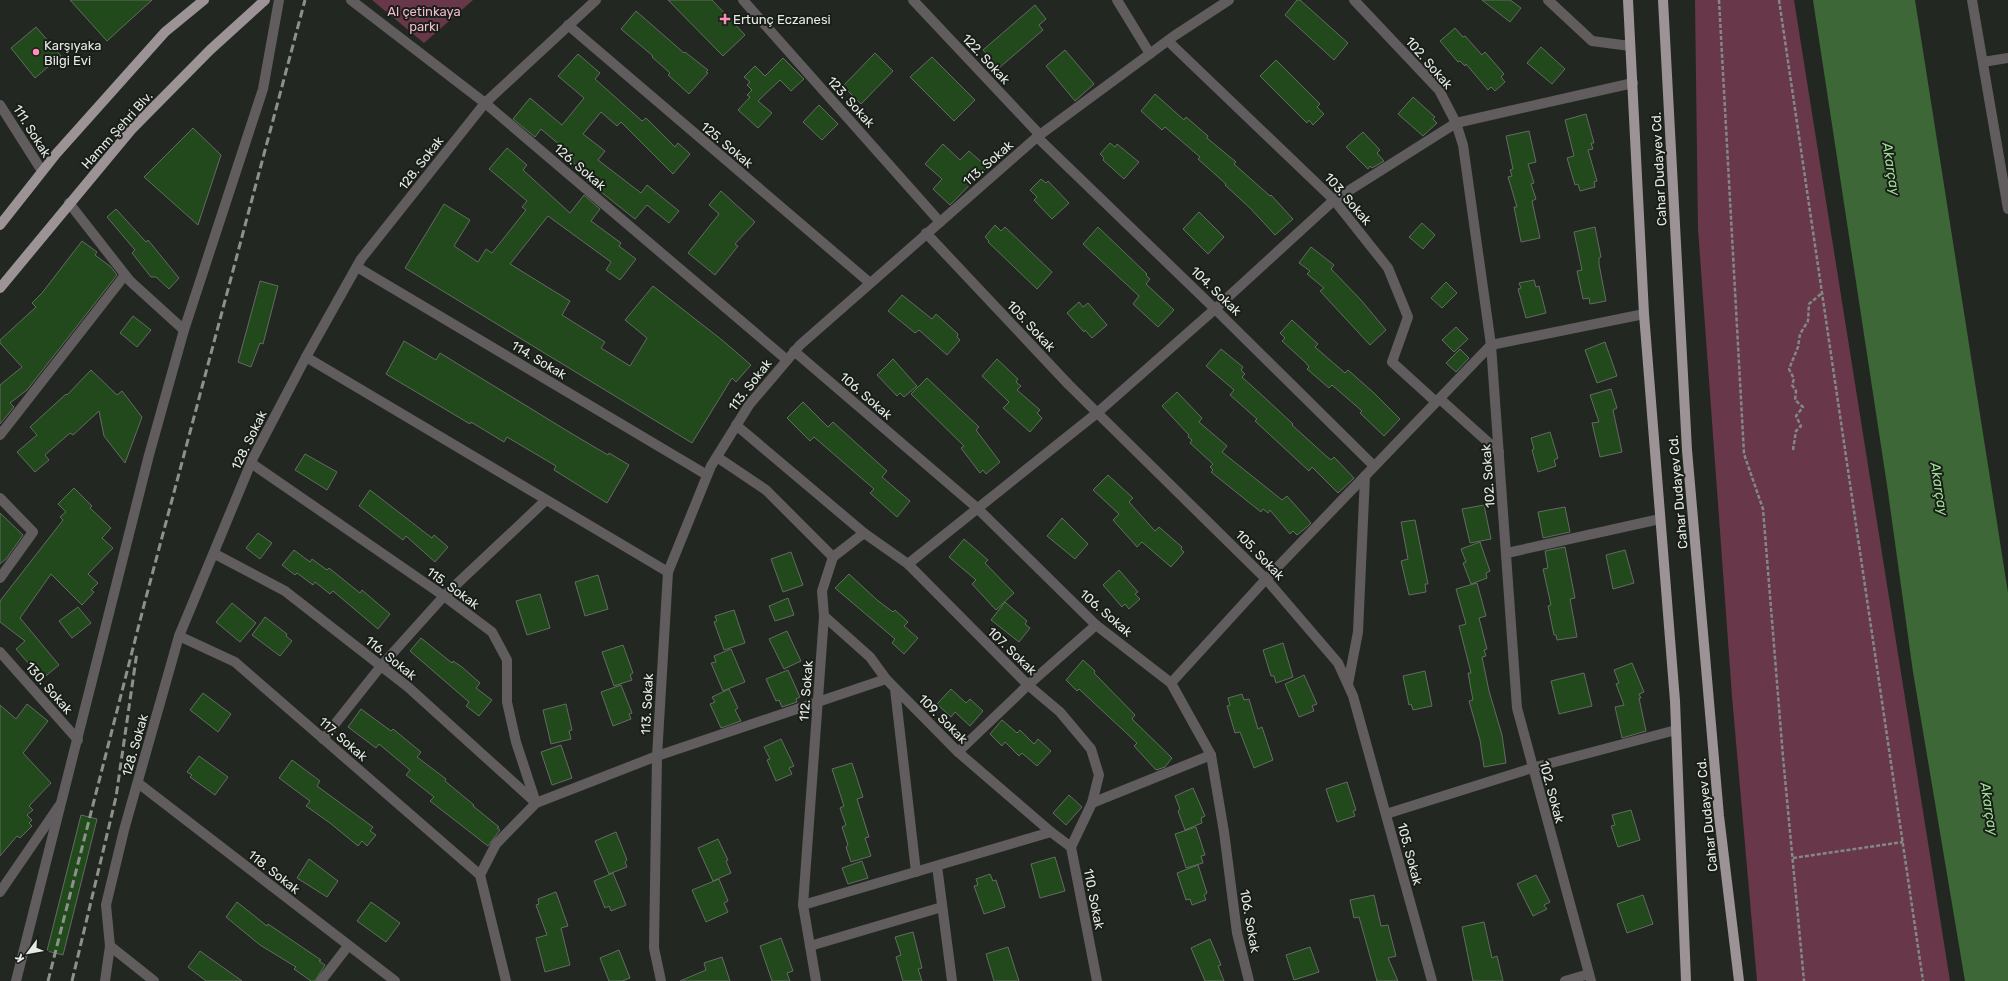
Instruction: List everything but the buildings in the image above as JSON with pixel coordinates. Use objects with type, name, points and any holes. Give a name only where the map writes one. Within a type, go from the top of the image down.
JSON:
[{"type":"main road","points":[[0,224],[42,171],[164,32],[204,0]]},
{"type":"main road","name":"Hamm Şehri Blv.","points":[[0,288],[131,130],[210,50],[265,0]]},
{"type":"main road","name":"Cahar Dudayev Cd.","points":[[1628,0],[1644,314],[1676,730],[1686,981]]},
{"type":"main road","name":"Cahar Dudayev Cd.","points":[[1663,0],[1687,450],[1720,816],[1739,981]]},
{"type":"street","points":[[16,981],[149,455],[184,330],[263,90],[279,0]]},
{"type":"street","name":"126. Sokak","points":[[351,0],[485,103],[787,360]]},
{"type":"street","name":"128. Sokak","points":[[104,981],[110,946],[106,905],[124,830],[179,636],[215,554],[251,464],[306,357],[357,266],[485,103],[596,0]]},
{"type":"street","name":"123. Sokak","points":[[743,0],[940,222]]},
{"type":"street","name":"122. Sokak","points":[[913,0],[1039,136]]},
{"type":"street","points":[[1117,0],[1150,54]]},
{"type":"street","name":"113. Sokak","points":[[661,981],[654,948],[657,756],[668,572],[707,476],[717,457],[749,405],[794,351],[926,233],[1039,136],[1168,41],[1229,0]]},
{"type":"street","name":"102. Sokak","points":[[1354,0],[1439,90],[1456,123],[1463,145],[1491,345],[1517,708],[1532,768],[1590,977]]},
{"type":"street","points":[[1548,0],[1592,41],[1630,46]]},
{"type":"street","points":[[1972,0],[2008,209]]},
{"type":"street","name":"125. Sokak","points":[[568,25],[870,283]]},
{"type":"street","name":"103. Sokak","points":[[1168,41],[1334,200],[1388,268],[1408,317],[1392,362],[1438,400]]},
{"type":"street","points":[[1983,62],[2008,58]]},
{"type":"street","points":[[908,564],[976,507],[1097,412],[1216,309],[1334,200],[1456,123],[1633,83]]},
{"type":"street","name":"111. Sokak","points":[[0,105],[42,171]]},
{"type":"street","name":"104. Sokak","points":[[1039,136],[1374,466]]},
{"type":"street","points":[[69,203],[125,275],[184,330]]},
{"type":"street","name":"105. Sokak","points":[[926,233],[1097,412],[1266,578],[1338,663],[1353,696],[1432,981]]},
{"type":"street","name":"114. Sokak","points":[[357,266],[707,476]]},
{"type":"street","points":[[0,435],[125,275]]},
{"type":"street","points":[[1171,683],[1266,578],[1491,345],[1644,314]]},
{"type":"street","name":"106. Sokak","points":[[794,351],[976,507],[1096,625],[1171,683],[1210,755],[1224,832],[1237,933],[1249,981]]},
{"type":"street","points":[[306,357],[668,572]]},
{"type":"street","points":[[1438,400],[1499,452]]},
{"type":"street","name":"107. Sokak","points":[[736,425],[864,533],[908,564],[1028,685],[1060,712],[1091,749],[1099,775],[1092,803],[1071,847]]},
{"type":"street","points":[[717,457],[766,490],[833,558],[864,533]]},
{"type":"street","name":"115. Sokak","points":[[251,464],[444,596],[492,632],[507,660],[507,702],[516,742],[536,803]]},
{"type":"street","points":[[1348,684],[1358,632],[1365,476]]},
{"type":"street","points":[[0,498],[34,532],[0,578]]},
{"type":"street","points":[[322,739],[381,666],[444,596],[546,500]]},
{"type":"street","points":[[1507,553],[1660,519]]},
{"type":"street","name":"116. Sokak","points":[[215,554],[285,591],[408,687],[536,803]]},
{"type":"street","name":"112. Sokak","points":[[816,981],[803,905],[824,616],[822,591],[833,558]]},
{"type":"street","name":"109. Sokak","points":[[824,616],[870,657],[895,689],[958,752],[1051,832]]},
{"type":"street","points":[[958,752],[1028,685],[1096,625]]},
{"type":"street","name":"117. Sokak","points":[[179,636],[235,662],[480,875]]},
{"type":"street","name":"130. Sokak","points":[[0,652],[78,740]]},
{"type":"street","points":[[506,981],[480,875],[496,844],[536,803],[657,756],[886,679]]},
{"type":"street","points":[[895,689],[916,872]]},
{"type":"street","points":[[1386,814],[1532,768],[1676,730]]},
{"type":"street","points":[[1092,803],[1210,755]]},
{"type":"street","name":"118. Sokak","points":[[138,784],[395,981]]},
{"type":"street","points":[[0,892],[62,800]]},
{"type":"street","points":[[803,905],[1051,832],[1071,847]]},
{"type":"street","name":"110. Sokak","points":[[1071,847],[1097,981]]},
{"type":"street","points":[[937,866],[952,981]]},
{"type":"street","points":[[810,946],[942,907]]},
{"type":"street","points":[[110,946],[154,981]]},
{"type":"street","points":[[321,981],[348,946]]},
{"type":"street","points":[[1565,981],[1590,977]]},
{"type":"path","points":[[1719,0],[1744,454],[1763,509],[1804,981]]},
{"type":"path","points":[[1779,0],[1924,981]]},
{"type":"path","points":[[1793,450],[1796,431],[1801,426],[1796,416],[1803,407],[1795,400],[1796,391],[1792,385],[1794,379],[1789,369],[1798,347],[1800,334],[1808,321],[1809,304],[1822,293]]},
{"type":"path","points":[[1793,858],[1903,842]]},
{"type":"green space","name":"Al çetinkaya parkı","points":[[372,0],[473,0],[424,43]]},
{"type":"green space","points":[[1695,0],[1794,0],[1950,981],[1757,981],[1732,696],[1698,229]]},
{"type":"water","name":"Akarçay","points":[[1813,0],[1915,0],[2008,593],[2008,981],[1965,981],[1913,672],[1887,485]]},
{"type":"railway","points":[[48,981],[144,605],[305,0]]},
{"type":"railway","points":[[72,981],[116,797],[137,652]]},
{"type":"place","name":"Ertunç Eczanesi","points":[[725,19]]},
{"type":"place","name":"Karşıyaka Bilgi Evi","points":[[36,52]]}]
